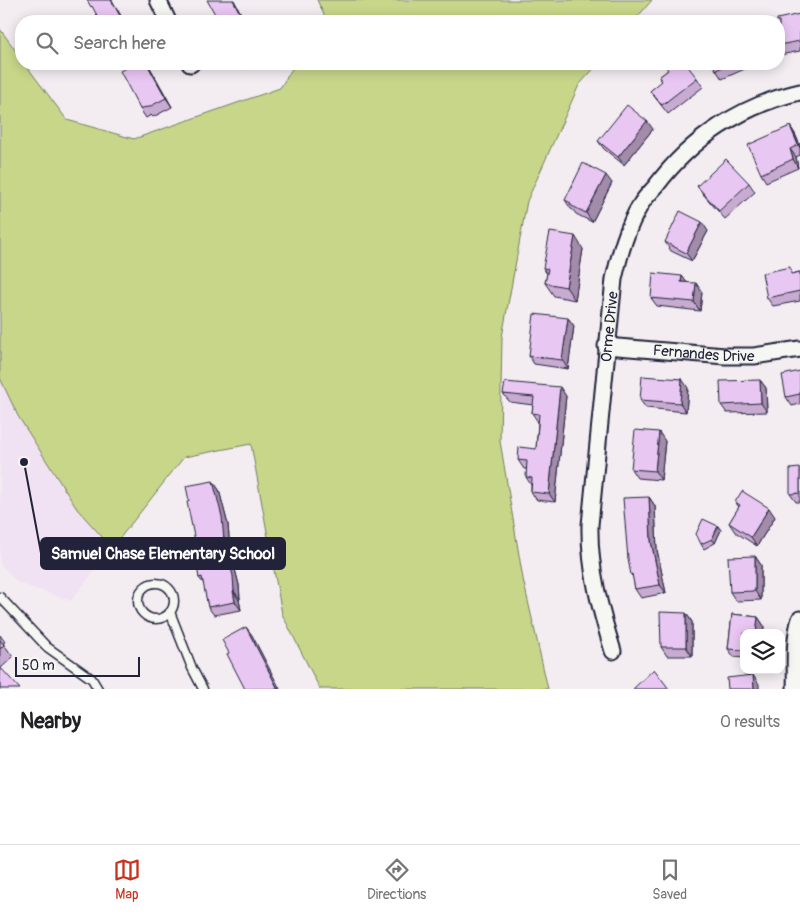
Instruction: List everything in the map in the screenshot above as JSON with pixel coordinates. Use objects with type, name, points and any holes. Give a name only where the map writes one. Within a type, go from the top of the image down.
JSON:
[{"type":"street","points":[[158,0],[165,15]]},
{"type":"street","name":"Orme Drive","points":[[613,650],[594,581],[589,550],[606,346],[618,260],[633,220],[642,203],[668,169],[700,139],[743,113],[768,101],[800,92]]},
{"type":"street","name":"Fernandes Drive","points":[[606,346],[725,356],[754,356],[800,349]]},
{"type":"street","points":[[795,689],[797,628],[800,619]]},
{"type":"lane","points":[[170,612],[158,619],[144,614],[140,609],[138,601],[140,591],[155,583],[163,584],[173,595],[174,602],[170,612],[192,668],[203,689]]},
{"type":"lane","points":[[0,597],[48,647],[92,679],[98,689]]},
{"type":"shaded area","points":[[0,378],[18,416],[77,509],[112,548],[71,601],[18,583],[0,564]]},
{"type":"green space","points":[[317,0],[652,0],[639,15],[324,15]]},
{"type":"green space","points":[[0,29],[15,50],[15,70],[30,70],[67,120],[134,139],[280,88],[291,70],[593,70],[579,85],[527,201],[502,337],[500,441],[523,579],[548,689],[320,689],[282,614],[251,444],[184,457],[112,548],[77,509],[18,416],[0,378]]},
{"type":"building","points":[[87,0],[111,0],[120,15],[97,15]]},
{"type":"building","points":[[207,0],[233,0],[241,15],[216,15]]},
{"type":"building","points":[[800,14],[800,41],[785,44],[785,17]]},
{"type":"building","points":[[150,70],[166,98],[147,108],[140,109],[120,71]]},
{"type":"building","points":[[668,70],[691,70],[697,78],[662,105],[650,91],[662,81],[659,77]]},
{"type":"building","points":[[627,105],[647,121],[618,157],[598,141]]},
{"type":"building","points":[[790,126],[798,145],[790,149],[793,159],[761,174],[748,145]]},
{"type":"building","points":[[726,159],[749,183],[719,211],[697,186]]},
{"type":"building","points":[[583,163],[606,175],[586,213],[570,205],[571,203],[565,200]]},
{"type":"building","points":[[680,211],[702,222],[686,253],[665,242]]},
{"type":"building","points":[[550,232],[575,236],[566,287],[545,283],[548,269],[543,268]]},
{"type":"building","points":[[790,267],[791,274],[800,272],[800,291],[767,298],[762,273]]},
{"type":"building","points":[[653,273],[682,276],[681,282],[696,283],[694,302],[651,298]]},
{"type":"building","points":[[534,314],[568,318],[562,360],[529,356]]},
{"type":"building","points":[[800,371],[800,394],[786,397],[782,375]]},
{"type":"building","points":[[642,376],[682,379],[680,403],[640,400]]},
{"type":"building","points":[[760,380],[761,403],[721,405],[720,381]]},
{"type":"building","points":[[505,382],[560,387],[549,494],[531,492],[532,478],[526,477],[527,461],[518,460],[519,447],[536,449],[539,414],[532,413],[534,397],[503,394]]},
{"type":"building","points":[[635,430],[659,432],[655,471],[631,469]]},
{"type":"building","points":[[800,468],[800,493],[790,494],[790,469]]},
{"type":"building","points":[[213,481],[222,517],[224,541],[233,576],[235,602],[208,607],[202,577],[199,578],[196,562],[199,561],[187,502],[189,501],[186,486]]},
{"type":"building","points":[[742,491],[769,508],[751,537],[729,523],[740,505],[735,502]]},
{"type":"building","points":[[649,497],[651,541],[660,585],[635,589],[628,559],[623,498]]},
{"type":"building","points":[[703,519],[718,526],[712,539],[701,544],[696,534]]},
{"type":"building","points":[[755,556],[755,591],[730,592],[728,557]]},
{"type":"building","points":[[660,612],[686,613],[686,647],[661,647]]},
{"type":"building","points":[[732,614],[758,617],[756,629],[740,629],[740,650],[728,649]]},
{"type":"building","points":[[246,627],[278,689],[245,689],[222,640]]},
{"type":"building","points":[[0,640],[4,645],[0,649]]},
{"type":"building","points":[[0,667],[20,689],[0,689]]},
{"type":"building","points":[[654,669],[669,689],[633,689]]},
{"type":"building","points":[[753,675],[754,689],[728,689],[727,678]]},
{"type":"place","name":"Samuel Chase Elementary School","points":[[24,462]]}]
